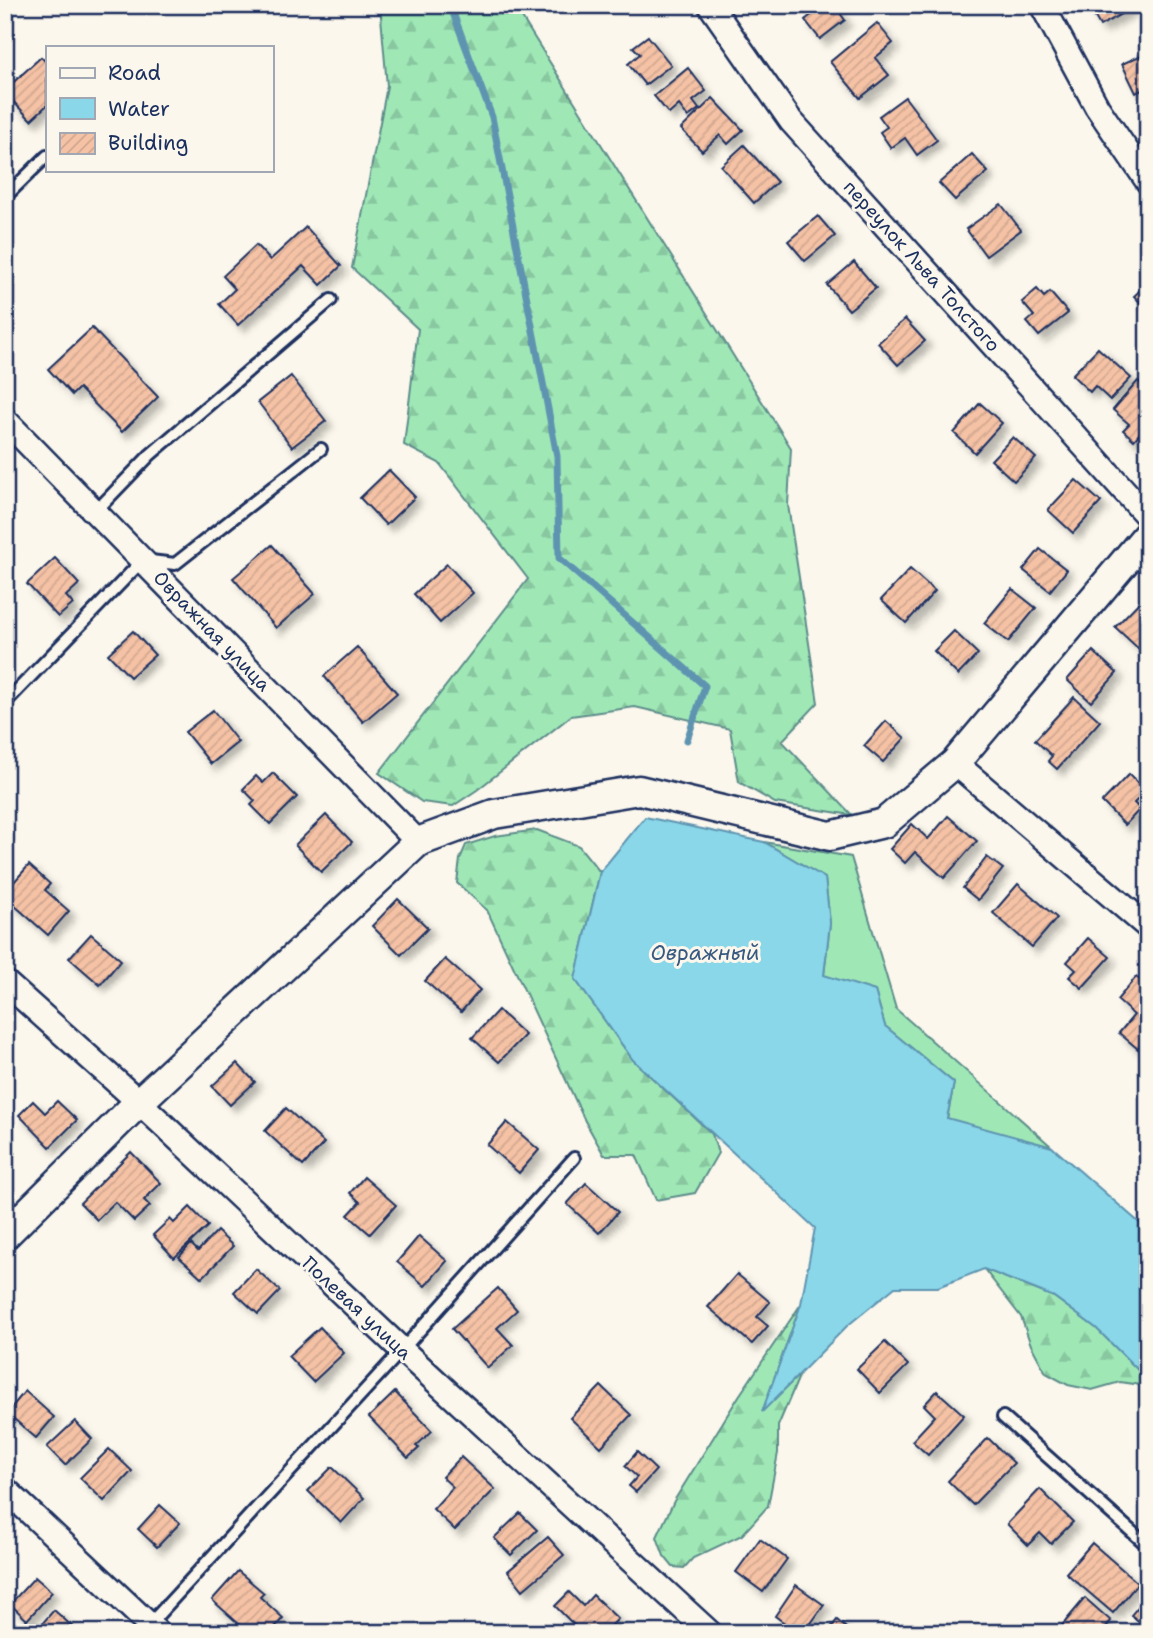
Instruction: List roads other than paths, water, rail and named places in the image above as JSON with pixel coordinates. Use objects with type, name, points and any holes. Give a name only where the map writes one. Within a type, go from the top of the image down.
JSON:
[{"type":"street","name":"переулок Льва Толстого","points":[[710,5],[791,121],[1148,517]]},
{"type":"street","points":[[1042,5],[1097,107],[1148,182]]},
{"type":"street","name":"Овражная улица","points":[[5,420],[418,842]]},
{"type":"street","points":[[5,1235],[139,1102],[418,842],[494,814],[639,790],[830,836],[884,823],[955,763],[1148,534]]},
{"type":"street","points":[[955,763],[1148,927]]},
{"type":"street","name":"Полевая улица","points":[[5,982],[139,1102],[401,1350],[710,1633]]},
{"type":"street","points":[[5,1489],[150,1630]]},
{"type":"lane","points":[[5,197],[46,157]]},
{"type":"lane","points":[[96,511],[149,455],[331,300]]},
{"type":"lane","points":[[5,703],[143,560],[176,564],[321,449]]},
{"type":"lane","points":[[150,1630],[574,1158]]},
{"type":"lane","points":[[1003,1417],[1148,1546]]},
{"type":"water","name":"Овражный","points":[[645,817],[764,842],[825,878],[830,923],[824,975],[875,991],[885,1026],[954,1083],[947,1118],[1052,1147],[1142,1225],[1148,1226],[1148,1380],[1096,1328],[1054,1297],[984,1269],[938,1287],[895,1287],[847,1326],[762,1412],[801,1304],[815,1228],[633,1060],[575,979],[600,872]]},
{"type":"waterway","points":[[450,5],[492,117],[557,456],[559,558],[705,686],[687,740]]}]
